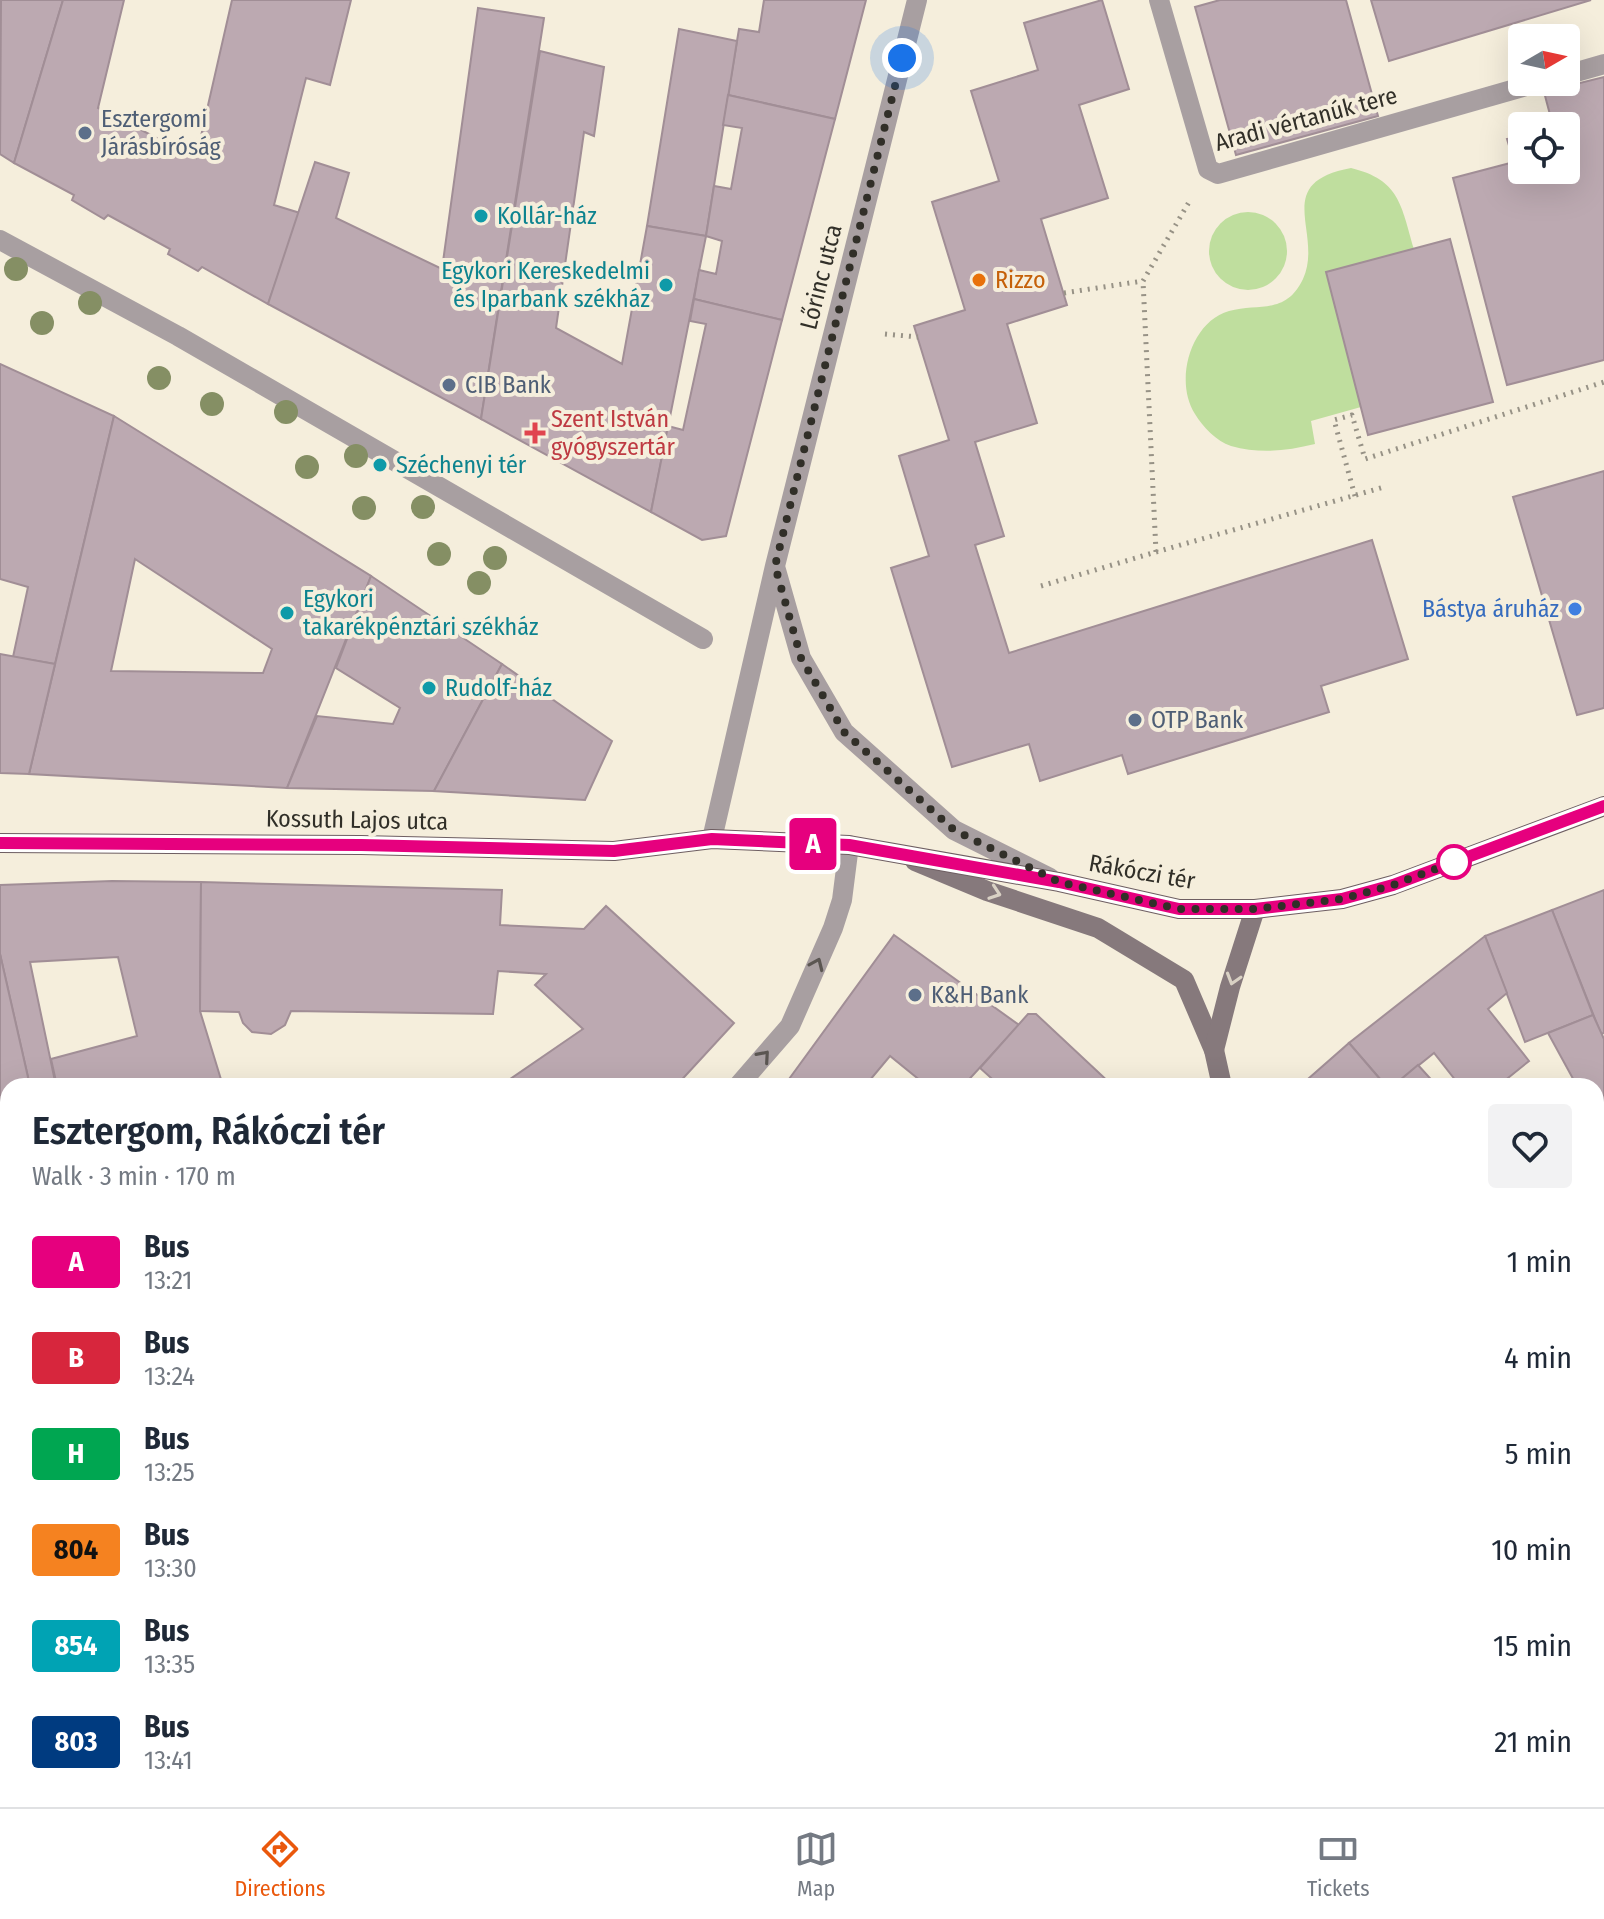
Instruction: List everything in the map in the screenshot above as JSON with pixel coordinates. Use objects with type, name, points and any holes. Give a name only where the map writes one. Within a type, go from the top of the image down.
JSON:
[{"type":"main road","name":"Rákóczi tér","points":[[712,839],[849,845],[1059,882],[1179,909],[1255,909],[1342,899],[1393,885],[1602,807]]},
{"type":"main road","name":"Kossuth Lajos utca","points":[[0,843],[361,845],[614,851],[712,839]]},
{"type":"main road","points":[[896,854],[987,891],[1098,928],[1184,980],[1214,1050],[1220,1078]]},
{"type":"main road","points":[[1214,1050],[1255,909]]},
{"type":"street","name":"Lőrinc utca","points":[[712,839],[775,566],[917,0]]},
{"type":"street","name":"Aradi vértanúk tere","points":[[1159,0],[1208,169],[1218,174],[1508,91]]},
{"type":"street","points":[[1580,71],[1604,64]]},
{"type":"street","points":[[0,240],[178,336],[703,639]]},
{"type":"street","name":"Lőrinc utca","points":[[775,566],[801,658],[844,732],[954,830],[1059,882]]},
{"type":"street","points":[[745,1078],[790,1026],[833,928],[842,900],[849,845]]},
{"type":"path","points":[[1156,552],[1143,281],[1208,169]]},
{"type":"path","points":[[1064,293],[1143,281]]},
{"type":"path","points":[[885,334],[918,337]]},
{"type":"path","points":[[1355,496],[1334,420],[1352,415],[1365,459],[1604,382]]},
{"type":"path","points":[[1041,586],[1384,487]]},
{"type":"green space","points":[[1351,168],[1380,180],[1396,196],[1414,249],[1326,272],[1361,407],[1311,421],[1315,444],[1263,451],[1225,444],[1202,424],[1189,401],[1186,370],[1196,340],[1215,317],[1229,311],[1280,303],[1296,290],[1308,262],[1304,212],[1306,198],[1312,185],[1327,175]]},
{"type":"green space","points":[[1248,212],[1263,215],[1276,223],[1284,236],[1287,251],[1284,266],[1276,279],[1263,287],[1248,290],[1233,287],[1220,279],[1212,266],[1209,251],[1212,236],[1220,223],[1233,215]]},
{"type":"building","points":[[1,0],[63,0],[14,163],[0,154]]},
{"type":"building","name":"Esztergomi Járásbíróság","points":[[63,0],[124,0],[98,108],[196,158],[232,0],[351,0],[330,85],[306,78],[274,205],[300,213],[268,304],[202,267],[198,271],[168,254],[170,249],[108,215],[104,219],[72,200],[74,195],[14,163]]},
{"type":"building","points":[[764,0],[866,0],[835,119],[728,95],[739,29],[759,32]]},
{"type":"building","points":[[1102,0],[1129,89],[1079,105],[1108,198],[1041,219],[1067,305],[1007,324],[1037,423],[975,442],[1004,536],[975,545],[1009,653],[1372,540],[1408,659],[1321,686],[1329,712],[1128,774],[1122,755],[1040,781],[1029,744],[952,767],[891,568],[929,556],[899,456],[949,440],[914,326],[965,310],[932,202],[999,181],[971,91],[1038,70],[1024,23]]},
{"type":"building","points":[[1220,0],[1346,0],[1378,116],[1236,155],[1195,7]]},
{"type":"building","points":[[1371,0],[1591,0],[1508,24],[1389,61]]},
{"type":"building","name":"Kollár-ház","points":[[478,8],[544,18],[481,419],[268,304],[315,162],[349,173],[336,218],[442,269]]},
{"type":"building","points":[[679,29],[737,41],[706,236],[647,226]]},
{"type":"building","name":"Egykori Kereskedelmi és Iparbank székház","points":[[540,51],[604,67],[594,136],[584,132],[556,328],[622,364],[647,226],[706,236],[651,512],[481,419]]},
{"type":"building","points":[[1604,77],[1604,360],[1507,385],[1453,178],[1508,164],[1508,184],[1580,184],[1580,112],[1549,112],[1545,96],[1580,96],[1580,83]]},
{"type":"building","points":[[728,95],[835,119],[782,320],[694,299],[699,270],[716,274],[722,241],[706,236],[714,186],[731,189],[742,128],[723,125]]},
{"type":"building","points":[[1450,239],[1493,402],[1368,435],[1326,272]]},
{"type":"building","points":[[694,299],[782,320],[726,536],[702,540],[651,512],[668,426],[683,430],[706,324],[690,321]]},
{"type":"building","points":[[0,364],[114,416],[55,664],[13,657],[28,587],[0,579]]},
{"type":"building","name":"Egykori takarékpénztári székház","points":[[114,416],[371,576],[287,788],[29,774]],"holes":[[[135,559],[272,649],[263,673],[111,671]]]},
{"type":"building","name":"Bástya áruház","points":[[1604,471],[1604,708],[1577,715],[1513,497]]},
{"type":"building","name":"Rudolf-ház","points":[[371,576],[502,664],[434,791],[287,788],[317,716],[393,724],[400,708],[336,668]]},
{"type":"building","points":[[0,654],[55,664],[29,774],[0,773]]},
{"type":"building","points":[[502,664],[612,741],[585,800],[434,791]]},
{"type":"building","points":[[201,882],[200,1011],[221,1078],[55,1078],[51,1059],[137,1036],[118,957],[30,962],[54,1078],[28,1078],[0,954],[0,885]]},
{"type":"building","points":[[201,882],[502,890],[500,925],[584,929],[606,906],[734,1023],[683,1078],[512,1078],[583,1029],[535,985],[546,974],[498,971],[493,1014],[291,1011],[285,1025],[271,1034],[252,1032],[243,1023],[239,1012],[200,1011]]},
{"type":"building","points":[[1604,890],[1604,1033],[1601,1034],[1552,910]]},
{"type":"building","points":[[1552,910],[1593,1015],[1525,1042],[1485,936]]},
{"type":"building","name":"K&H Bank","points":[[894,935],[1019,1025],[970,1078],[917,1078],[890,1056],[872,1078],[790,1078]]},
{"type":"building","points":[[1485,936],[1507,993],[1488,1009],[1529,1061],[1508,1078],[1454,1078],[1434,1053],[1403,1078],[1379,1078],[1349,1043]]},
{"type":"building","points":[[0,954],[28,1078],[0,1078]]},
{"type":"building","points":[[1028,1014],[1036,1014],[1104,1078],[991,1078],[980,1068]]},
{"type":"building","points":[[1593,1015],[1604,1039],[1604,1078],[1573,1078],[1548,1033]]},
{"type":"building","points":[[1349,1043],[1379,1078],[1309,1078]]},
{"type":"building","points":[[1418,1065],[1430,1078],[1403,1078]]},
{"type":"bus line","name":"A","points":[[0,843],[361,845],[614,851],[712,839],[849,845],[1059,882],[1179,909],[1255,909],[1342,899],[1393,885],[1604,806]]},
{"type":"place","name":"Esztergomi Járásbíróság","points":[[85,133]]},
{"type":"place","name":"Kollár-ház","points":[[481,216]]},
{"type":"place","name":"Rizzo","points":[[979,280]]},
{"type":"place","name":"Egykori Kereskedelmi és Iparbank székház","points":[[666,285]]},
{"type":"place","name":"CIB Bank","points":[[449,385]]},
{"type":"place","name":"Szent István gyógyszertár","points":[[535,433]]},
{"type":"place","name":"Széchenyi tér","points":[[380,465]]},
{"type":"place","name":"Bástya áruház","points":[[1575,609]]},
{"type":"place","name":"Egykori takarékpénztári székház","points":[[287,613]]},
{"type":"place","name":"Rudolf-ház","points":[[429,688]]},
{"type":"place","name":"OTP Bank","points":[[1135,720]]},
{"type":"place","name":"K&H Bank","points":[[915,995]]},
{"type":"route","points":[[902,58],[775,566],[801,658],[844,732],[954,830],[1059,882],[1179,909],[1255,909],[1342,899],[1393,885],[1454,862]]}]
